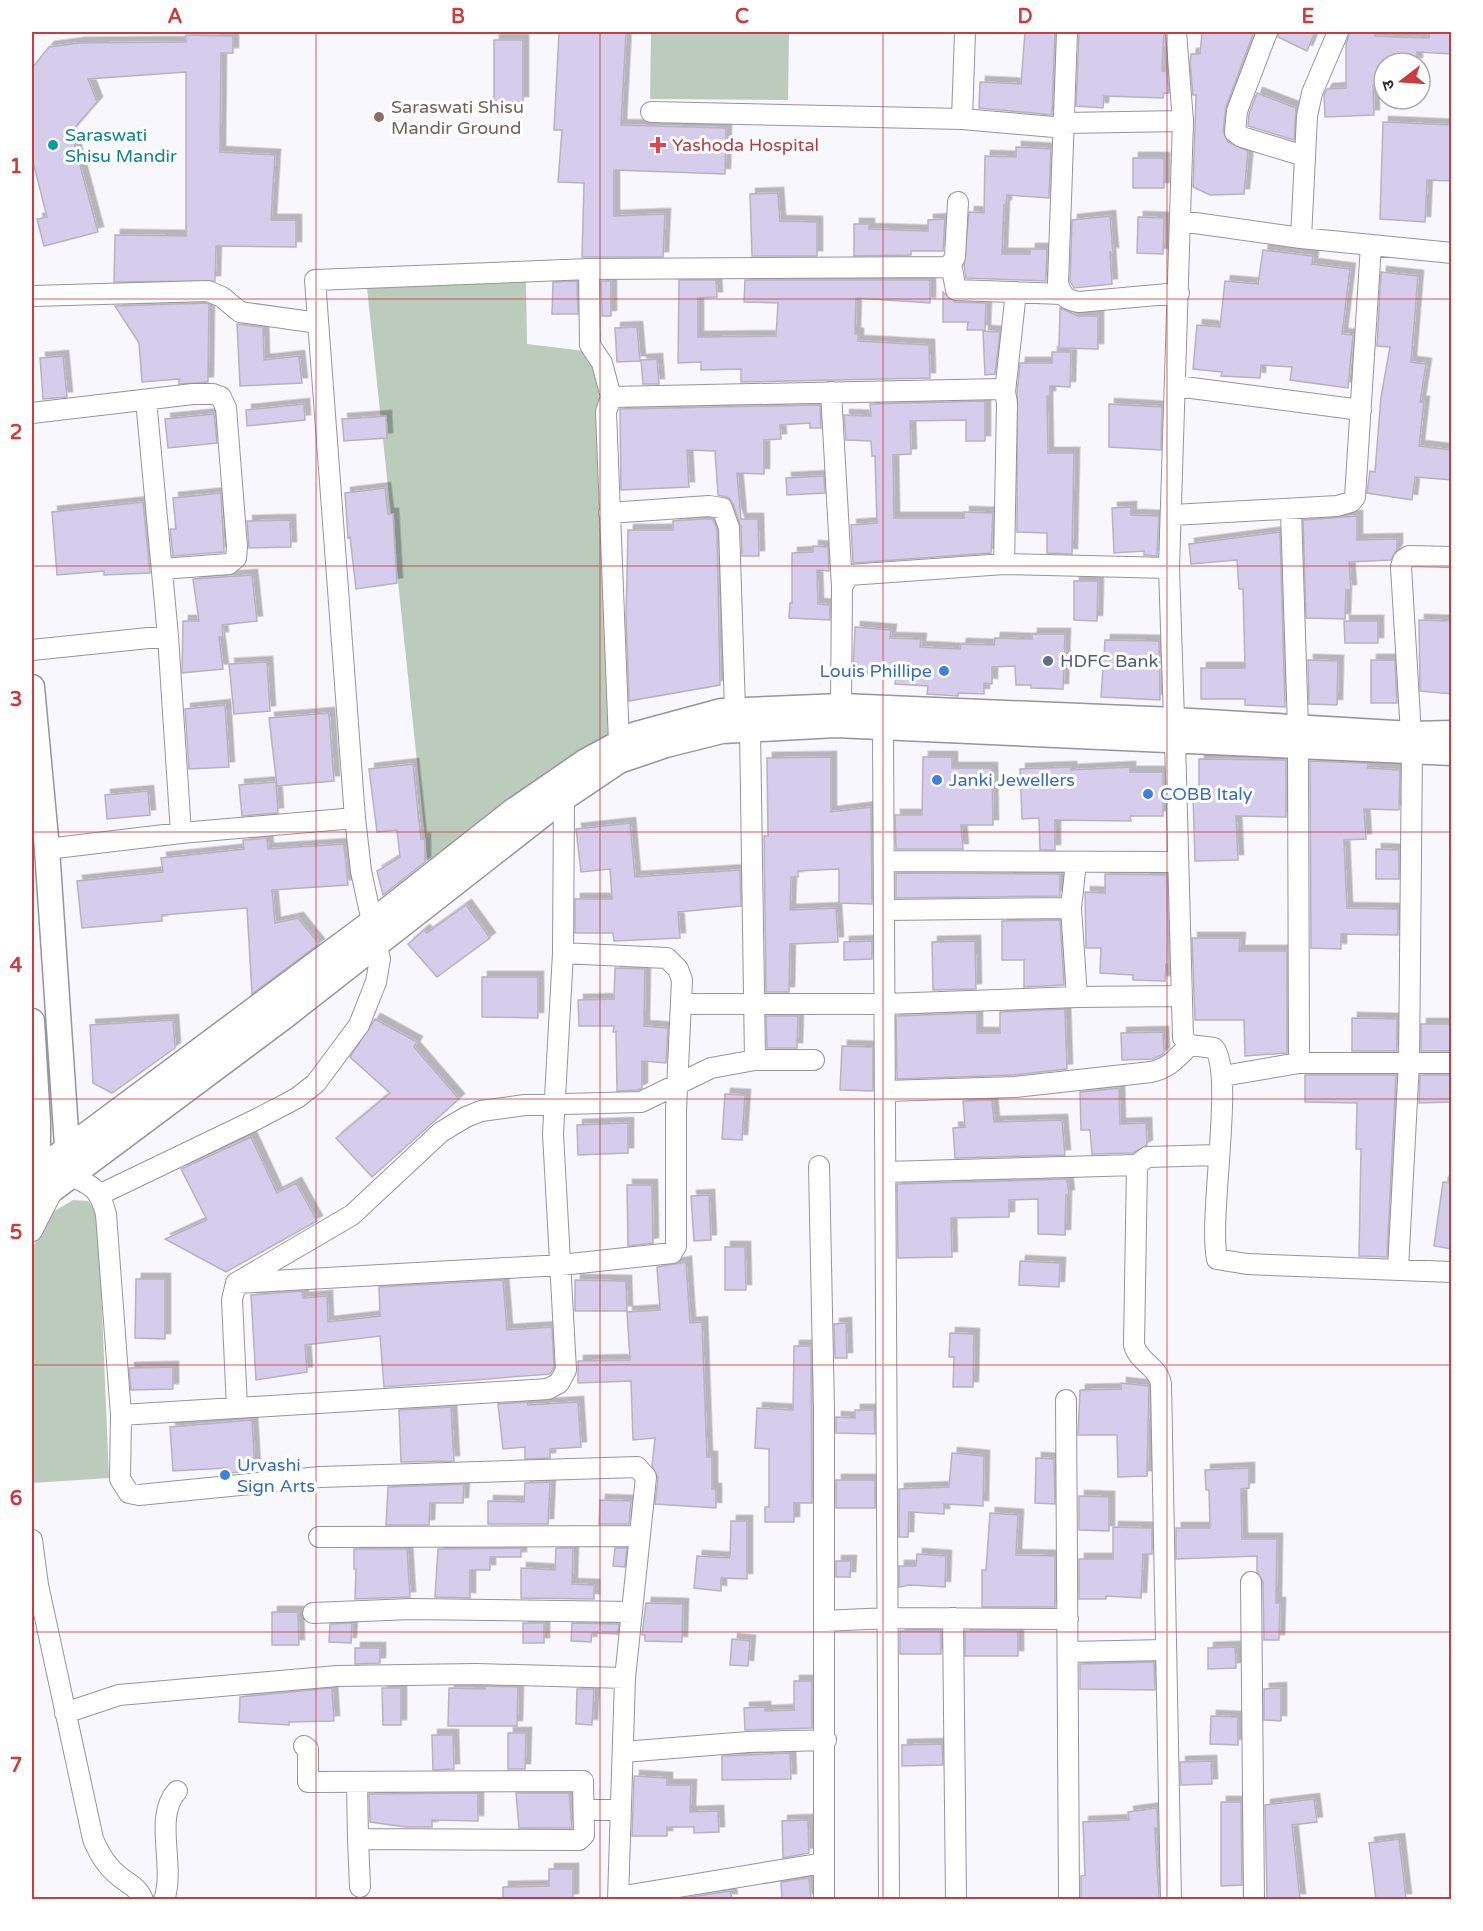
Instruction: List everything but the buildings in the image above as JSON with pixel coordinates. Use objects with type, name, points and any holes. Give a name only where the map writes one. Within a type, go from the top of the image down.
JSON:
[{"type":"street","points":[[962,119],[966,32]]},
{"type":"street","points":[[1067,32],[1058,283],[1061,294],[1068,300],[1079,302],[1179,293]]},
{"type":"street","points":[[1176,32],[1183,122],[1173,515],[1169,568],[1180,996],[1183,1038],[1190,1045],[1214,1048],[1220,1055],[1223,1076],[1218,1155],[1217,1259],[1247,1264],[1452,1272]]},
{"type":"street","points":[[1267,32],[1237,111],[1235,132],[1242,137],[1304,156]]},
{"type":"street","points":[[1301,238],[1307,116],[1312,93],[1338,32]]},
{"type":"street","points":[[651,112],[962,119],[1054,127],[1064,123],[1183,122]]},
{"type":"street","points":[[958,202],[955,257],[951,264],[956,290],[1061,294]]},
{"type":"street","points":[[1180,221],[1301,238],[1452,253]]},
{"type":"street","points":[[1173,515],[1292,511],[1343,505],[1355,497],[1371,245]]},
{"type":"street","points":[[101,1194],[297,1098],[316,1083],[359,1024],[376,982],[380,959],[361,871],[355,818],[315,280],[589,269],[940,267],[951,264]]},
{"type":"street","points":[[589,269],[590,345],[602,363],[611,398],[606,412],[619,742]]},
{"type":"street","points":[[32,296],[208,291],[222,297],[240,312],[318,323]]},
{"type":"street","points":[[1004,564],[1007,403],[1005,392],[1016,292]]},
{"type":"street","points":[[1176,386],[1361,410]]},
{"type":"street","points":[[611,398],[995,389],[1005,392]]},
{"type":"street","points":[[831,392],[842,587],[841,706]]},
{"type":"street","points":[[32,413],[213,394],[221,397],[226,408],[236,558],[229,564],[162,569]]},
{"type":"street","points":[[146,400],[168,636],[181,833]]},
{"type":"street","points":[[609,513],[709,506],[722,508],[729,528],[735,710]]},
{"type":"street","points":[[1292,511],[1298,736],[1299,1063]]},
{"type":"street","points":[[1398,1269],[1409,1062],[1412,742],[1401,567],[1403,560],[1408,556],[1452,557]]},
{"type":"street","points":[[842,587],[849,575],[858,573],[1004,564],[1169,568]]},
{"type":"street","points":[[32,650],[168,636]]},
{"type":"street","points":[[32,687],[47,849],[67,1148]]},
{"type":"street","points":[[34,1203],[67,1148],[374,933],[619,742],[678,721],[735,710],[841,706],[1174,730],[1412,742],[1452,753]]},
{"type":"street","points":[[558,790],[619,761],[695,737],[750,729],[883,726],[1174,730]]},
{"type":"street","points":[[883,726],[889,1899]]},
{"type":"street","points":[[750,729],[755,1060]]},
{"type":"street","points":[[1412,742],[1452,733]]},
{"type":"street","points":[[121,1414],[548,1389],[559,1383],[566,1370],[554,1134],[563,953],[558,790]]},
{"type":"street","points":[[47,849],[181,833],[355,818]]},
{"type":"street","points":[[885,861],[1177,862]]},
{"type":"street","points":[[1076,863],[1071,908],[1077,997]]},
{"type":"street","points":[[885,910],[1071,908]]},
{"type":"street","points":[[49,1176],[280,1020],[374,933]]},
{"type":"street","points":[[236,1283],[561,1265],[672,1254],[676,1246],[676,1111],[682,980],[678,969],[667,958],[563,953]]},
{"type":"street","points":[[681,1004],[886,1005],[1077,997],[1180,996]]},
{"type":"street","points":[[32,1021],[49,1176],[32,1231]]},
{"type":"street","points":[[886,1091],[1015,1087],[1151,1072],[1170,1064],[1190,1045]]},
{"type":"street","points":[[237,1407],[231,1300],[236,1283],[351,1215],[453,1124],[481,1111],[525,1105],[641,1102],[711,1068],[755,1060],[814,1060]]},
{"type":"street","points":[[1223,1076],[1299,1063],[1452,1063]]},
{"type":"street","points":[[886,1172],[1137,1164],[1147,1157],[1218,1155]]},
{"type":"street","points":[[1137,1164],[1134,1345],[1141,1360],[1156,1370],[1161,1383],[1171,1899]]},
{"type":"street","points":[[819,1166],[826,1740],[824,1899]]},
{"type":"street","points":[[49,1176],[89,1184],[101,1194],[106,1214],[121,1414],[120,1479],[129,1492],[139,1495],[320,1477],[637,1467],[646,1477],[625,1678],[618,1898],[824,1863]]},
{"type":"street","points":[[1066,1400],[1070,1899]]},
{"type":"street","points":[[319,1537],[639,1536]]},
{"type":"street","points":[[32,1540],[38,1585],[65,1713],[98,1851],[119,1876],[137,1888],[143,1899]]},
{"type":"street","points":[[1251,1582],[1254,1899]]},
{"type":"street","points":[[313,1613],[411,1609],[632,1612]]},
{"type":"street","points":[[824,1621],[888,1618],[1068,1619]]},
{"type":"street","points":[[953,1618],[956,1899]]},
{"type":"street","points":[[1068,1652],[1165,1650]]},
{"type":"street","points":[[65,1713],[120,1695],[337,1676],[476,1674],[625,1678]]},
{"type":"street","points":[[623,1752],[748,1742],[826,1740]]},
{"type":"street","points":[[304,1746],[308,1749],[308,1782],[583,1781],[585,1831],[579,1840],[358,1839]]},
{"type":"street","points":[[357,1782],[360,1887]]},
{"type":"street","points":[[164,1899],[169,1873],[166,1812],[177,1791]]},
{"type":"street","points":[[584,1810],[621,1810]]},
{"type":"green space","points":[[651,32],[789,32],[788,100],[650,99]]},
{"type":"green space","points":[[526,281],[527,344],[584,351],[597,364],[619,733],[428,866],[367,288]]},
{"type":"green space","points":[[73,1200],[88,1201],[98,1213],[109,1478],[32,1483],[32,1249],[48,1215]]},
{"type":"place","name":"Saraswati Shisu Mandir Ground","points":[[379,117]]},
{"type":"place","name":"Saraswati Shisu Mandir","points":[[53,145]]},
{"type":"place","name":"Yashoda Hospital","points":[[658,145]]},
{"type":"place","name":"HDFC Bank","points":[[1048,661]]},
{"type":"place","name":"Louis Phillipe","points":[[944,671]]},
{"type":"place","name":"Janki Jewellers","points":[[937,780]]},
{"type":"place","name":"COBB Italy","points":[[1148,794]]},
{"type":"place","name":"Urvashi Sign Arts","points":[[225,1475]]}]
